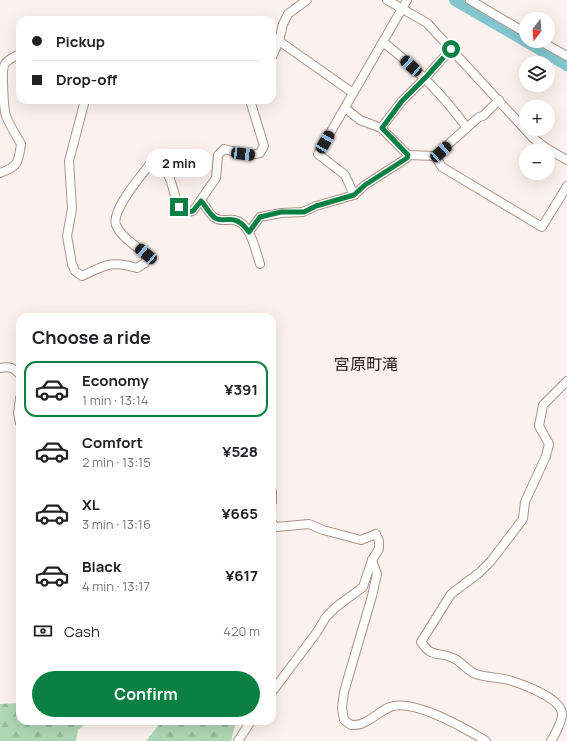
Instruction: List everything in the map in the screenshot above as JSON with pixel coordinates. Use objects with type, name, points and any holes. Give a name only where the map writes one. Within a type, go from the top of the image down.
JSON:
[{"type":"street","points":[[276,49],[280,41],[283,24],[288,14],[307,0]]},
{"type":"street","points":[[387,0],[427,23],[533,138],[546,148],[567,160]]},
{"type":"street","points":[[354,195],[345,175],[318,154],[408,0]]},
{"type":"street","points":[[470,0],[519,29]]},
{"type":"street","points":[[280,41],[353,93]]},
{"type":"street","points":[[383,42],[425,79],[443,98],[467,128]]},
{"type":"street","points":[[553,48],[567,56]]},
{"type":"street","points":[[382,128],[402,101],[425,79],[451,49]]},
{"type":"street","points":[[0,173],[13,168],[19,160],[22,144],[12,130],[6,115],[2,73],[3,65],[10,58],[16,56]]},
{"type":"street","points":[[345,108],[360,120],[382,128],[408,155],[435,156],[482,116],[498,100]]},
{"type":"street","points":[[84,104],[69,161],[72,209],[67,236],[72,264],[75,271],[82,276],[112,263],[137,268],[145,263],[147,257],[146,254],[123,235],[117,226],[115,219],[120,205],[150,164],[153,162],[159,163],[170,177],[179,207],[186,212],[193,211],[216,178],[218,154],[224,149],[243,154],[254,155],[260,153],[264,146],[251,104]]},
{"type":"street","points":[[249,232],[260,217],[281,212],[304,212],[316,206],[354,195],[365,185],[407,158],[408,155]]},
{"type":"street","points":[[435,156],[442,167],[542,227],[567,186]]},
{"type":"street","points":[[201,201],[205,204],[214,218],[221,220],[234,220],[243,224],[249,232],[260,264]]},
{"type":"street","points":[[0,368],[9,366],[16,371]]},
{"type":"street","points":[[551,741],[556,733],[563,714],[561,709],[553,700],[512,681],[474,673],[453,658],[426,650],[422,642],[451,594],[491,561],[523,519],[525,502],[546,456],[549,444],[539,426],[544,405],[567,381]]},
{"type":"street","points":[[276,527],[309,524],[323,530],[362,540],[376,534],[379,541],[379,549],[372,560],[363,587],[336,607],[326,617],[317,632],[276,687]]},
{"type":"street","points":[[372,560],[377,574],[344,692],[342,708],[344,720],[351,725],[363,724],[390,707],[400,704],[444,717],[486,741]]},
{"type":"street","points":[[238,741],[248,725]]},
{"type":"green space","points":[[16,703],[16,725],[84,725],[78,730],[76,741],[0,741],[0,704]]},
{"type":"green space","points":[[159,725],[235,725],[231,741],[146,741]]},
{"type":"waterway","points":[[455,0],[519,37]]},
{"type":"waterway","points":[[538,48],[567,65]]},
{"type":"district","name":"宮原町滝","points":[[366,364]]},
{"type":"route","points":[[179,207],[186,212],[193,211],[201,201],[205,204],[214,218],[221,220],[234,220],[243,224],[249,232],[260,217],[281,212],[304,212],[316,206],[354,195],[365,185],[407,158],[408,155],[382,128],[402,101],[451,49]]}]
